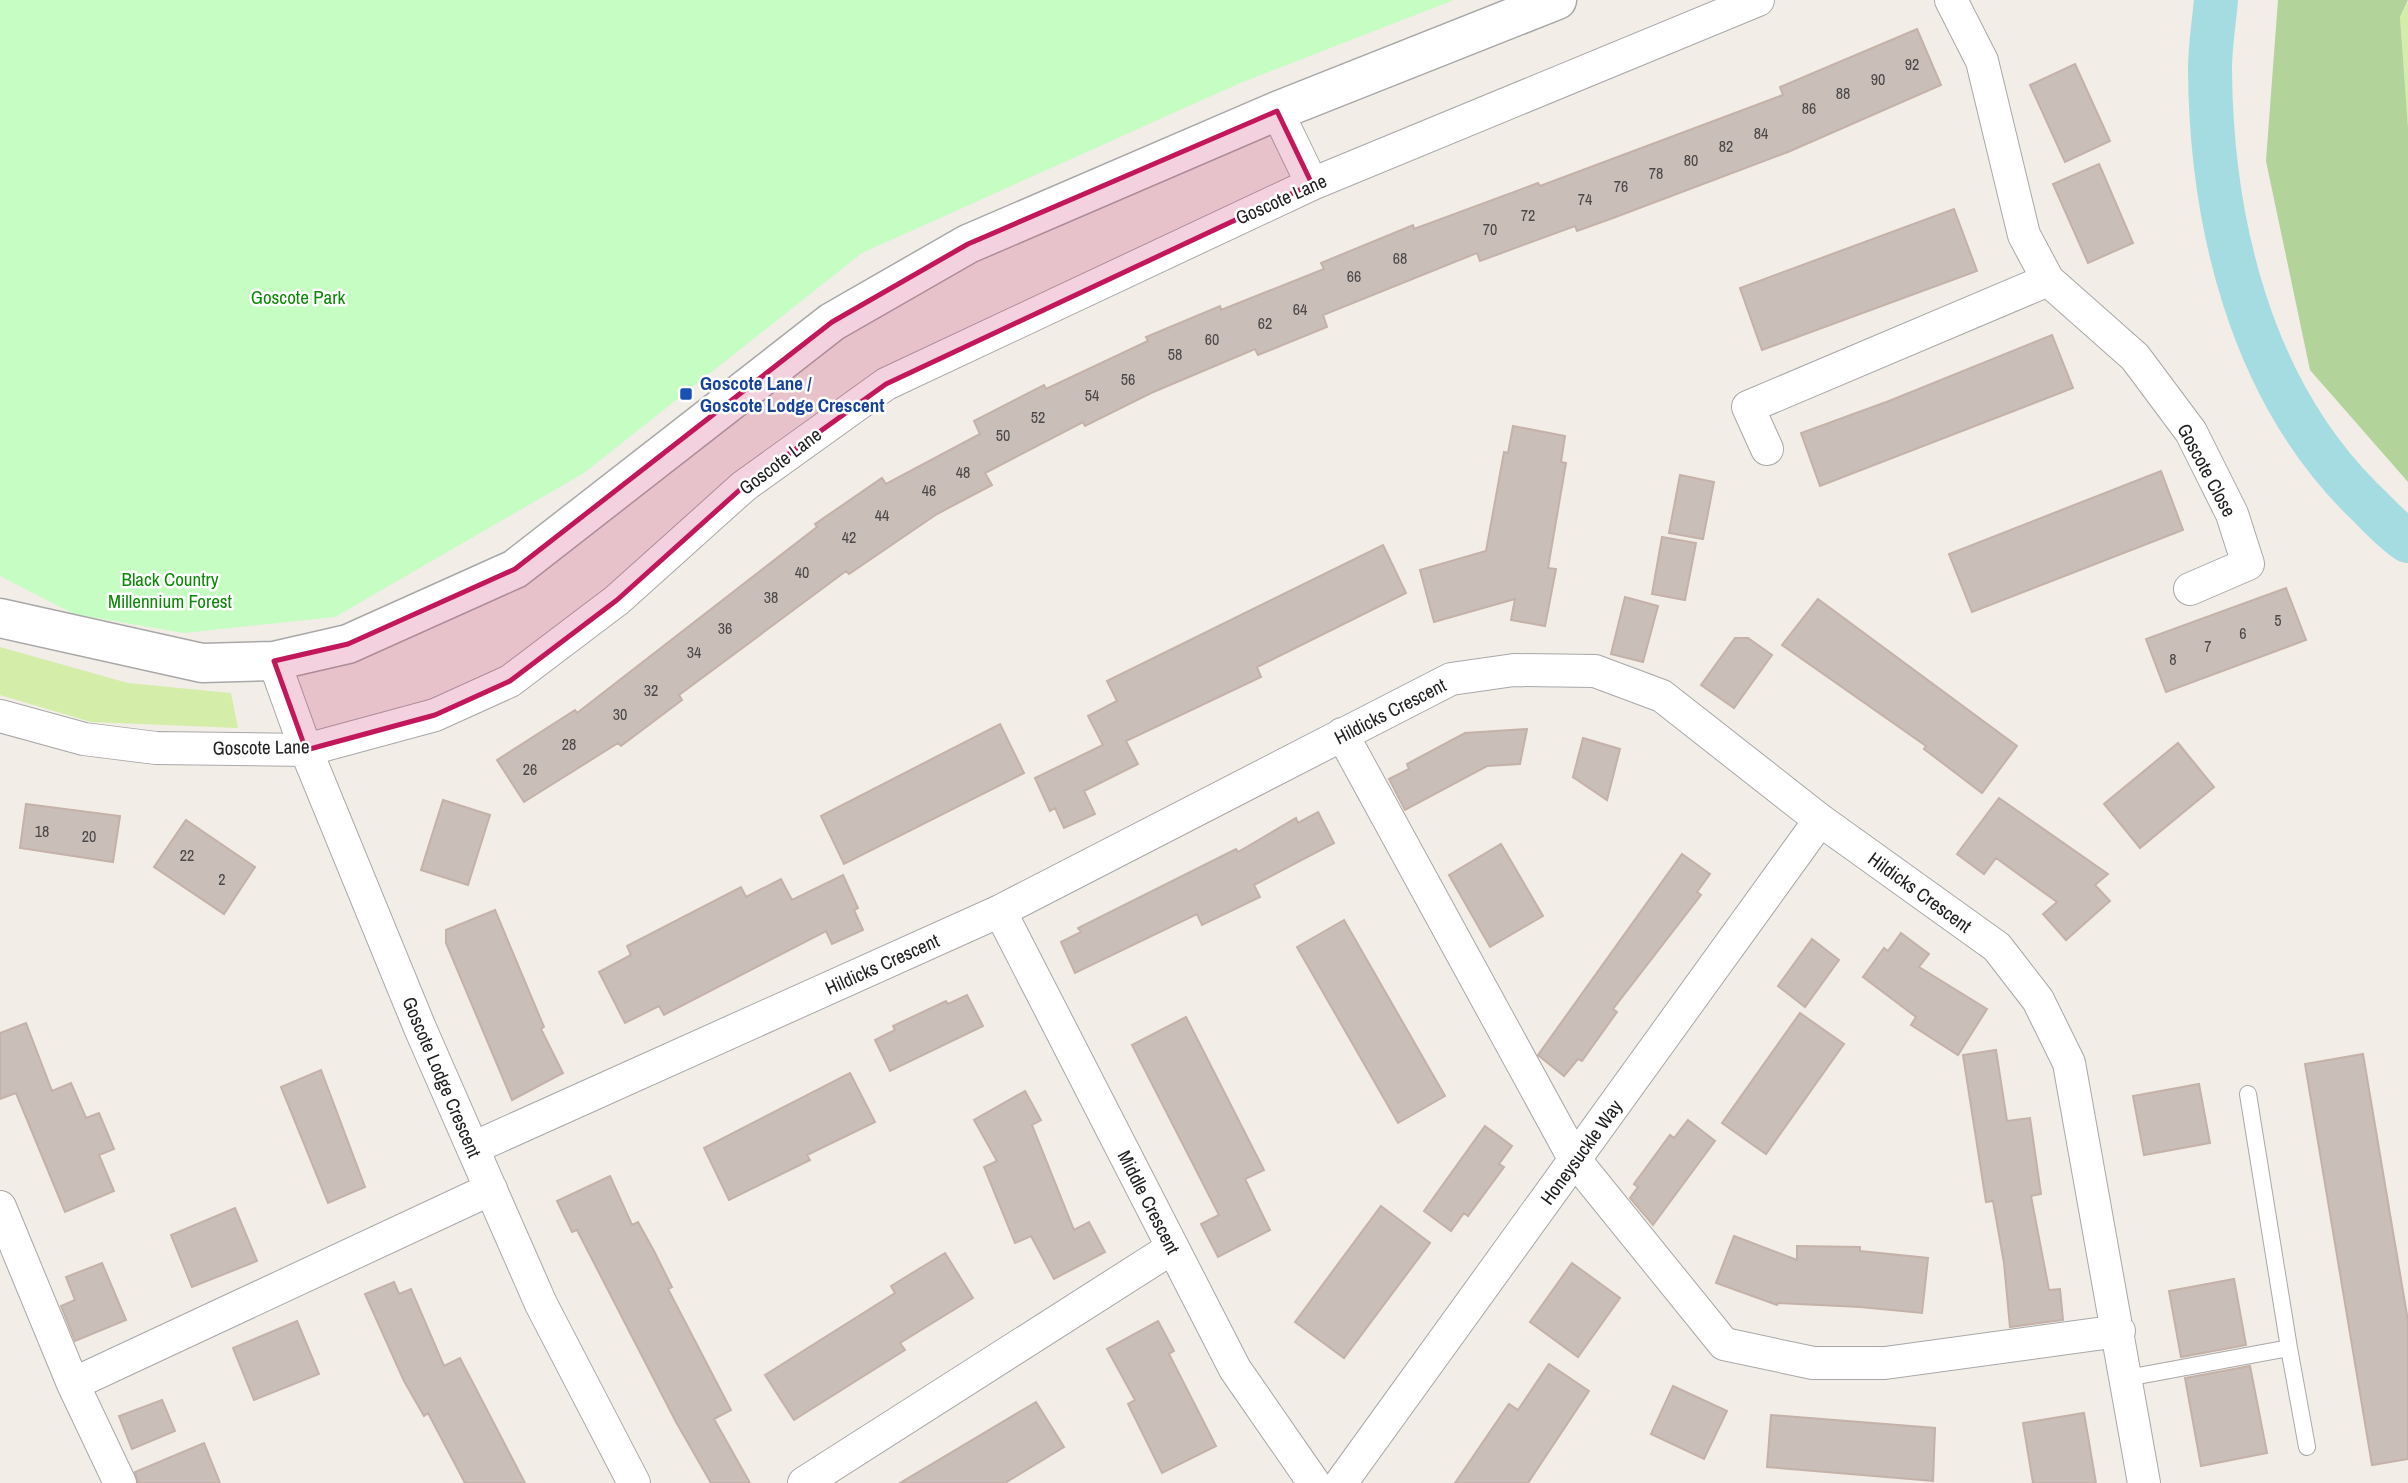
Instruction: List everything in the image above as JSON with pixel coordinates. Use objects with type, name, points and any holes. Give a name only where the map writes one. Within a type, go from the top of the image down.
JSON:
[{"type":"street","points":[[0,618],[202,663],[274,662],[348,644],[515,569],[832,322],[968,244],[1277,111],[1556,0]]},
{"type":"street","name":"Goscote Lane","points":[[0,716],[84,739],[156,748],[306,750],[435,715],[510,681],[617,600],[744,486],[886,384],[1312,184],[1758,0]]},
{"type":"street","name":"Goscote Close","points":[[1951,0],[1982,61],[2024,235],[2048,280],[2135,357],[2191,432],[2232,514],[2248,564],[2190,589]]},
{"type":"street","points":[[1277,111],[1312,184]]},
{"type":"street","points":[[1767,449],[1748,407],[2048,280]]},
{"type":"street","name":"Goscote Lodge Crescent","points":[[274,662],[306,750],[541,1304],[634,1483]]},
{"type":"street","name":"Hildicks Crescent","points":[[473,1148],[1000,911],[1451,679],[1514,670],[1595,671],[1662,696],[1820,820],[1997,947],[2038,1000],[2069,1063],[2119,1331],[2144,1483]]},
{"type":"street","points":[[1342,734],[1575,1160],[1724,1344],[1813,1363],[1885,1363],[2119,1331]]},
{"type":"street","name":"Honeysuckle Way","points":[[1341,1483],[1820,820]]},
{"type":"street","name":"Middle Crescent","points":[[1000,911],[1235,1369],[1314,1483]]},
{"type":"street","points":[[74,1384],[491,1189]]},
{"type":"street","points":[[0,1207],[74,1384],[120,1483]]},
{"type":"street","points":[[804,1483],[1172,1248]]},
{"type":"lane","points":[[2248,1094],[2306,1447]]},
{"type":"lane","points":[[2127,1378],[2289,1348]]},
{"type":"highlighted area","points":[[1277,111],[1312,184],[886,384],[744,486],[617,600],[510,681],[435,715],[306,750],[274,661],[348,644],[515,569],[832,322],[968,244]]},
{"type":"green space","name":"Goscote Park","points":[[0,0],[1454,0],[1238,84],[862,253],[584,473],[335,617],[184,633],[74,614],[0,576]]},
{"type":"green space","points":[[2278,0],[2408,0],[2400,17],[2408,128],[2408,482],[2310,370],[2266,161]]},
{"type":"green space","points":[[2408,2],[2408,128],[2400,17]]},
{"type":"green space","points":[[0,647],[128,683],[231,693],[238,728],[91,722],[0,695]]},
{"type":"building","points":[[1917,29],[1941,85],[1788,152],[1613,218],[1577,231],[1575,226],[1480,261],[1477,253],[1323,315],[1327,327],[1258,355],[1255,349],[1151,393],[1085,426],[1083,422],[985,473],[992,485],[937,514],[849,574],[846,571],[679,695],[682,700],[621,746],[618,743],[524,802],[497,760],[575,710],[577,713],[817,527],[815,524],[882,478],[886,484],[980,434],[974,421],[1044,385],[1046,389],[1148,341],[1146,337],[1220,306],[1221,310],[1324,269],[1321,263],[1413,225],[1414,229],[1538,183],[1540,186],[1783,95],[1780,87]]},
{"type":"building","points":[[2075,64],[2110,141],[2065,162],[2030,85]]},
{"type":"building","points":[[2099,164],[2133,243],[2088,263],[2053,184]]},
{"type":"building","points":[[1954,209],[1977,271],[1762,350],[1740,288]]},
{"type":"building","points":[[2052,335],[2073,388],[1820,486],[1801,433],[1889,401]]},
{"type":"building","points":[[1513,426],[1565,436],[1561,462],[1566,463],[1548,568],[1556,569],[1545,626],[1511,620],[1515,599],[1434,622],[1420,570],[1486,551],[1504,452],[1508,453]]},
{"type":"building","points":[[2161,471],[2183,530],[1972,612],[1949,554]]},
{"type":"building","points":[[1680,475],[1714,482],[1703,539],[1669,533]]},
{"type":"building","points":[[1662,537],[1696,543],[1685,600],[1652,594]]},
{"type":"building","points":[[1383,545],[1406,593],[1257,667],[1261,677],[1126,741],[1138,764],[1084,791],[1095,814],[1064,828],[1055,808],[1050,811],[1035,778],[1103,745],[1088,716],[1117,701],[1107,681]]},
{"type":"building","points":[[2286,588],[2306,640],[2166,692],[2146,639]]},
{"type":"building","points":[[1625,597],[1658,606],[1643,662],[1611,654]]},
{"type":"building","points":[[1818,599],[2017,746],[1982,793],[1924,749],[1926,746],[1782,645]]},
{"type":"building","points":[[1735,638],[1748,638],[1772,655],[1734,708],[1701,685]]},
{"type":"building","points":[[1000,724],[1024,773],[844,864],[821,816]]},
{"type":"building","points":[[1527,729],[1520,764],[1487,766],[1405,810],[1389,779],[1409,769],[1407,764],[1465,733]]},
{"type":"building","points":[[1583,738],[1620,749],[1607,800],[1573,777]]},
{"type":"building","points":[[2178,743],[2214,787],[2140,848],[2104,804]]},
{"type":"building","points":[[1999,798],[2108,874],[2095,885],[2110,901],[2066,940],[2043,914],[2057,902],[1996,858],[1984,874],[1957,854]]},
{"type":"building","points":[[443,800],[490,815],[468,885],[421,870]]},
{"type":"building","points":[[26,804],[120,816],[113,862],[20,848]]},
{"type":"building","points":[[1318,812],[1334,843],[1254,885],[1260,897],[1202,925],[1197,914],[1075,973],[1061,942],[1081,932],[1078,928],[1236,849],[1238,852],[1296,818],[1298,823]]},
{"type":"building","points":[[186,820],[255,867],[224,914],[154,867]]},
{"type":"building","points":[[1501,844],[1543,916],[1490,947],[1449,875]]},
{"type":"building","points":[[1682,854],[1710,874],[1697,892],[1701,895],[1613,1009],[1617,1012],[1582,1061],[1578,1059],[1564,1076],[1538,1055]]},
{"type":"building","points":[[843,875],[858,908],[854,910],[863,930],[832,944],[826,931],[664,1015],[659,1006],[625,1023],[599,972],[631,955],[627,946],[741,887],[746,897],[781,879],[792,900]]},
{"type":"building","points":[[495,910],[544,1027],[541,1029],[563,1073],[512,1100],[446,943],[446,930]]},
{"type":"building","points":[[1344,920],[1445,1096],[1398,1123],[1297,947]]},
{"type":"building","points":[[1901,933],[1929,954],[1919,967],[1987,1009],[1958,1055],[1911,1025],[1916,1017],[1863,977],[1884,948],[1888,951]]},
{"type":"building","points":[[1812,939],[1839,960],[1805,1007],[1778,986]]},
{"type":"building","points":[[967,995],[983,1026],[890,1071],[875,1040],[895,1030],[893,1026],[946,1001],[948,1004]]},
{"type":"building","points":[[1800,1013],[1844,1044],[1766,1154],[1722,1123]]},
{"type":"building","points":[[1186,1017],[1264,1170],[1245,1179],[1270,1230],[1218,1257],[1201,1224],[1219,1215],[1132,1045]]},
{"type":"building","points":[[26,1023],[52,1091],[71,1083],[86,1118],[99,1113],[114,1149],[99,1155],[114,1191],[65,1212],[16,1093],[0,1099],[0,1033]]},
{"type":"building","points":[[1996,1050],[2007,1121],[2030,1118],[2041,1194],[2031,1196],[2049,1290],[2060,1289],[2063,1320],[2010,1327],[2004,1263],[1993,1201],[1986,1202],[1963,1055]]},
{"type":"building","points":[[2363,1054],[2408,1321],[2408,1459],[2372,1465],[2305,1064]]},
{"type":"building","points":[[321,1070],[365,1187],[328,1203],[281,1087]]},
{"type":"building","points":[[850,1073],[875,1122],[807,1155],[810,1160],[729,1200],[704,1148]]},
{"type":"building","points":[[2199,1084],[2210,1143],[2144,1155],[2133,1096]]},
{"type":"building","points":[[1025,1091],[1041,1120],[1032,1125],[1074,1230],[1089,1222],[1105,1252],[1054,1279],[1031,1236],[1015,1243],[984,1167],[997,1161],[974,1120]]},
{"type":"building","points":[[1688,1120],[1715,1141],[1653,1225],[1630,1198],[1638,1187],[1634,1184],[1670,1135],[1674,1138]]},
{"type":"building","points":[[1485,1126],[1512,1146],[1499,1164],[1504,1167],[1468,1216],[1464,1213],[1451,1231],[1424,1211]]},
{"type":"building","points":[[610,1176],[632,1225],[638,1222],[654,1251],[672,1287],[668,1289],[731,1410],[714,1419],[750,1483],[711,1483],[676,1422],[577,1230],[572,1232],[557,1201]]},
{"type":"building","points":[[1381,1206],[1430,1243],[1344,1358],[1295,1322]]},
{"type":"building","points":[[235,1208],[257,1261],[192,1287],[171,1235]]},
{"type":"building","points":[[1734,1236],[1797,1260],[1797,1246],[1860,1247],[1860,1251],[1928,1258],[1922,1313],[1860,1307],[1777,1305],[1716,1283]]},
{"type":"building","points":[[945,1253],[973,1298],[900,1343],[905,1350],[794,1420],[765,1375],[895,1293],[891,1286]]},
{"type":"building","points":[[102,1263],[126,1320],[75,1341],[61,1306],[75,1300],[66,1277]]},
{"type":"building","points":[[1572,1263],[1620,1298],[1578,1357],[1530,1322]]},
{"type":"building","points":[[2234,1279],[2246,1345],[2181,1357],[2169,1291]]},
{"type":"building","points":[[394,1282],[399,1294],[411,1289],[444,1366],[460,1358],[525,1483],[465,1483],[428,1413],[424,1416],[404,1381],[365,1294]]},
{"type":"building","points":[[297,1321],[319,1374],[254,1400],[233,1348]]},
{"type":"building","points":[[1158,1321],[1174,1351],[1169,1354],[1216,1446],[1162,1473],[1128,1404],[1135,1400],[1107,1349]]},
{"type":"building","points":[[1549,1364],[1589,1391],[1528,1483],[1455,1483],[1509,1404],[1518,1410]]},
{"type":"building","points":[[2250,1366],[2267,1453],[2201,1466],[2185,1378]]},
{"type":"building","points":[[1673,1386],[1727,1411],[1704,1459],[1651,1434]]},
{"type":"building","points":[[162,1400],[175,1431],[132,1449],[119,1416]]},
{"type":"building","points":[[1036,1402],[1064,1447],[1005,1483],[900,1483]]},
{"type":"building","points":[[2084,1413],[2096,1483],[2033,1483],[2023,1423]]},
{"type":"building","points":[[1771,1415],[1935,1428],[1933,1481],[1767,1467]]},
{"type":"building","points":[[204,1443],[220,1483],[138,1483],[135,1472]]},
{"type":"waterway","points":[[2216,0],[2210,60],[2212,127],[2218,185],[2244,299],[2265,354],[2291,406],[2323,454],[2361,498],[2408,541]]},
{"type":"place","name":"Goscote Lane / Goscote Lodge Crescent","points":[[686,394]]},
{"type":"park label","name":"Black Country Millennium Forest","points":[[170,590]]}]
